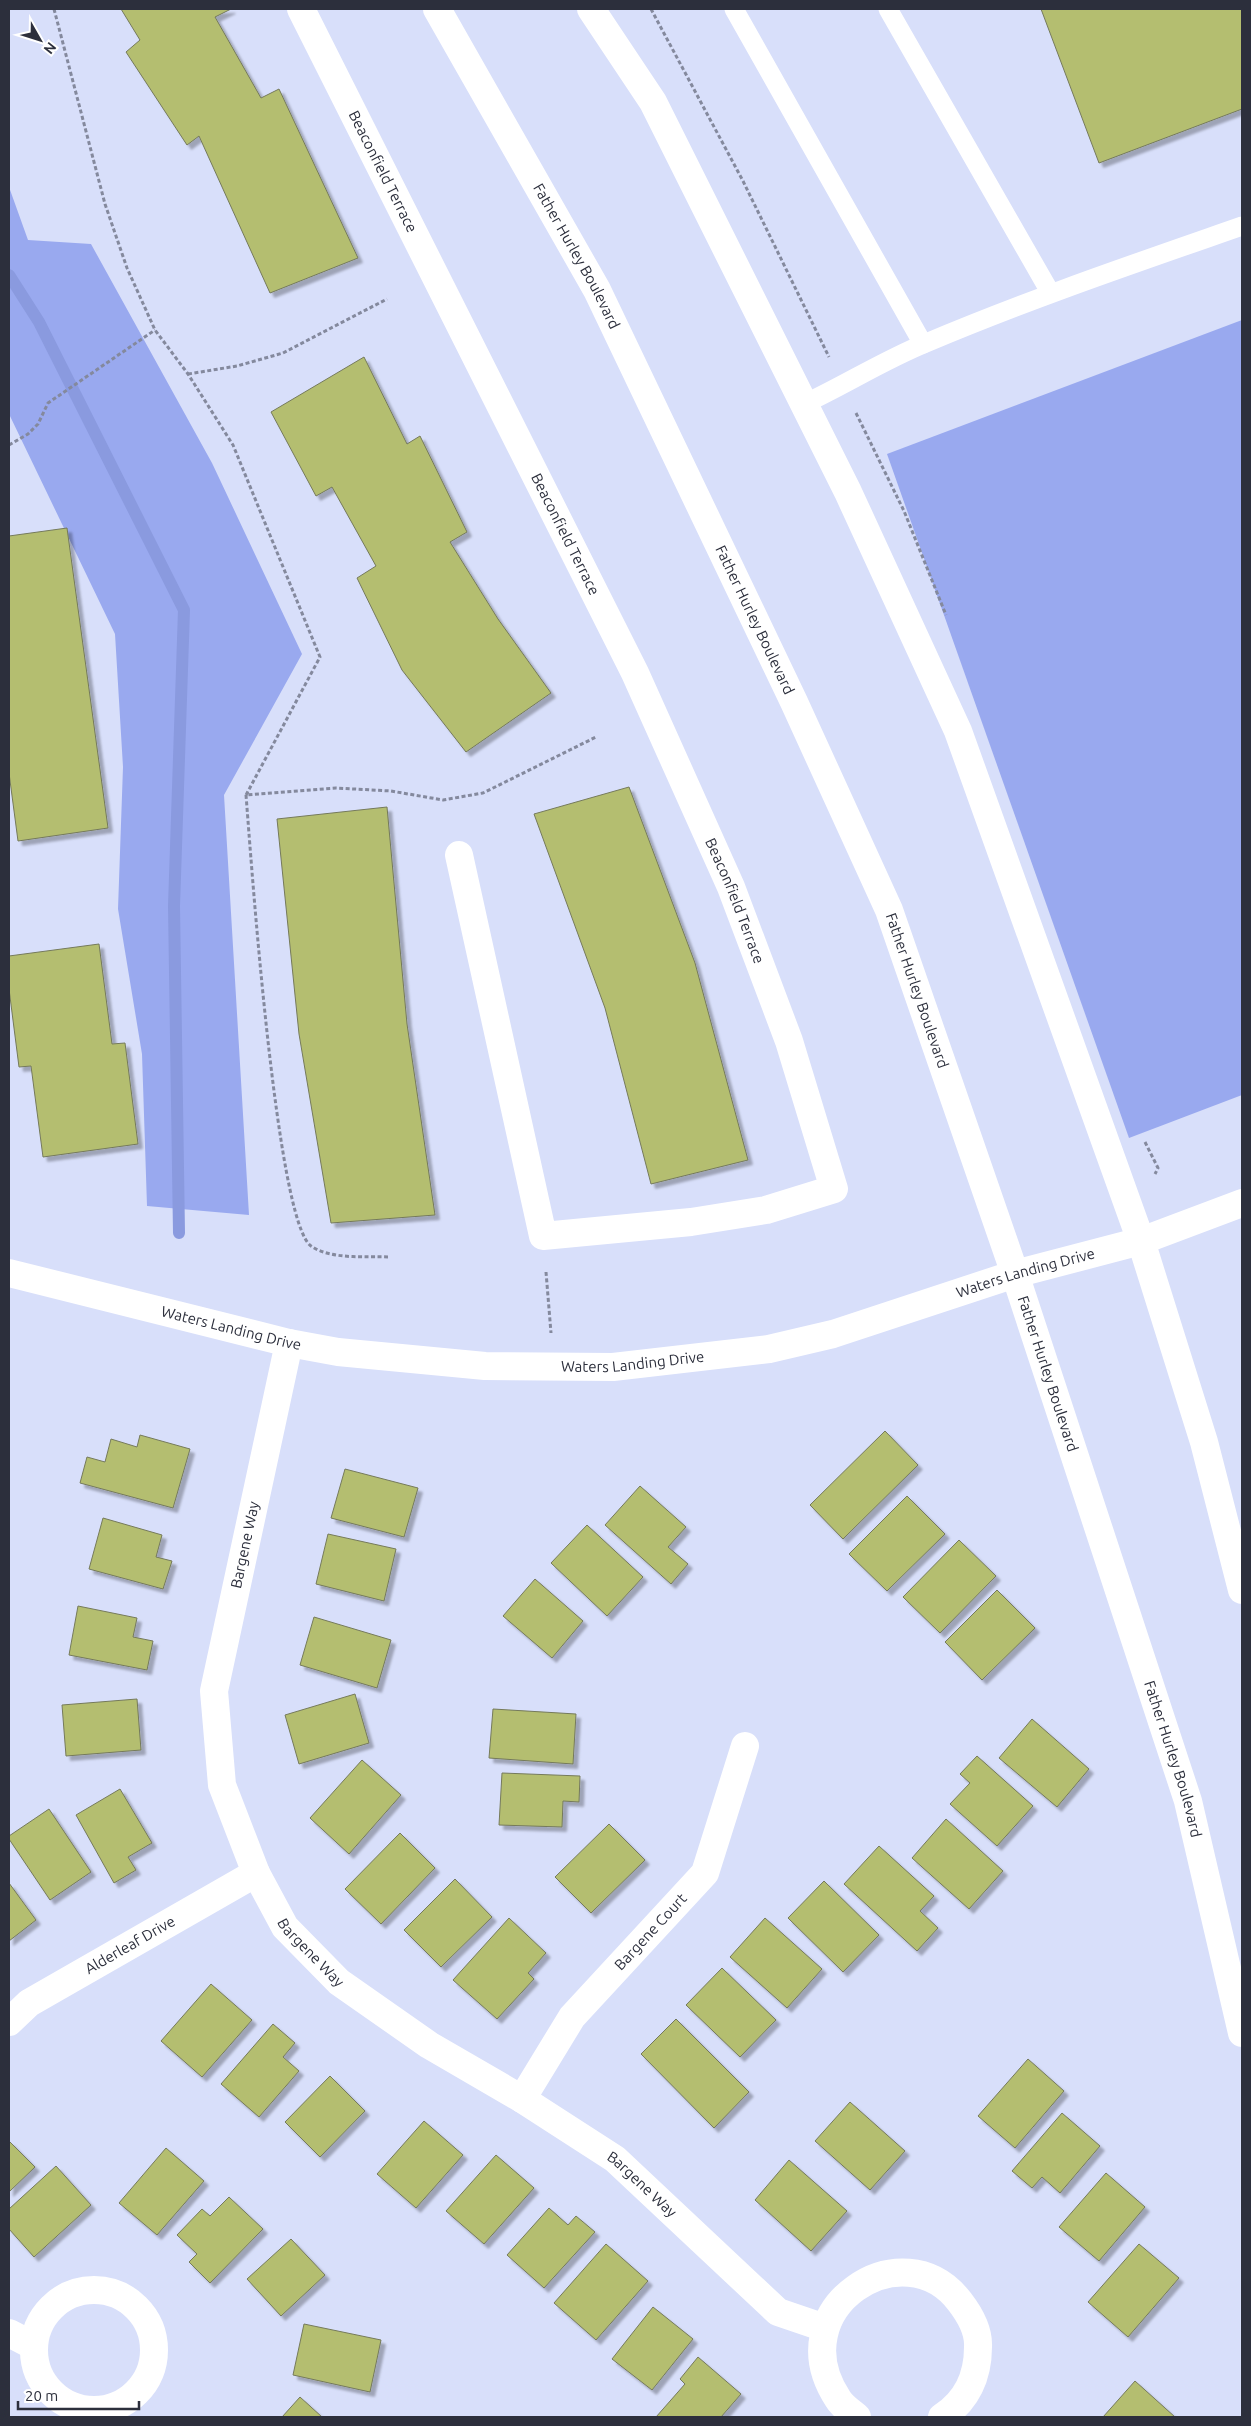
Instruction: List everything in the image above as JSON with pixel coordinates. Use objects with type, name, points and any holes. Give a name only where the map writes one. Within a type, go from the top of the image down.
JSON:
[{"type":"street","name":"Beaconfield Terrace","points":[[301,9],[635,673],[730,887],[789,1041],[834,1189],[757,1211],[691,1222],[542,1236]]},
{"type":"street","name":"Father Hurley Boulevard","points":[[437,9],[597,290],[794,702],[889,910],[1015,1274],[1188,1801],[1242,2033]]},
{"type":"street","points":[[591,9],[653,102],[848,492],[958,731],[1140,1241],[1204,1442],[1242,1590]]},
{"type":"street","points":[[459,855],[542,1236]]},
{"type":"street","name":"Waters Landing Drive","points":[[9,1273],[288,1343],[338,1352],[485,1366],[613,1367],[769,1349],[863,1326],[1015,1274],[1140,1241],[1242,1203]]},
{"type":"street","name":"Bargene Way","points":[[288,1343],[214,1692],[222,1785],[256,1874],[285,1927],[339,1982],[429,2045],[522,2099],[615,2159],[778,2312],[825,2328]]},
{"type":"street","name":"Bargene Court","points":[[522,2099],[572,2017],[705,1873],[745,1746]]},
{"type":"street","name":"Alderleaf Drive","points":[[9,2022],[29,2003],[256,1874]]},
{"type":"street","points":[[857,2417],[839,2401],[826,2378],[821,2354],[825,2328],[837,2304],[856,2286],[881,2275],[907,2273],[932,2280],[954,2294],[970,2315],[978,2340],[978,2367],[969,2390],[953,2410],[942,2417]]},
{"type":"street","points":[[99,2290],[117,2294],[134,2304],[146,2318],[153,2336],[155,2355],[150,2376],[138,2393],[121,2405],[100,2411],[79,2410],[60,2401],[45,2386],[36,2367],[34,2346],[38,2328],[48,2311],[62,2299],[80,2291],[99,2290]]},
{"type":"street","points":[[9,2333],[34,2346]]},
{"type":"lane","points":[[734,9],[923,344]]},
{"type":"lane","points":[[888,9],[1050,292]]},
{"type":"lane","points":[[804,404],[923,344],[1050,292],[1242,226]]},
{"type":"path","points":[[54,9],[105,204],[127,268],[155,330],[188,374],[233,446],[320,657],[246,795],[273,1096],[298,1225],[310,1246],[340,1256],[389,1256]]},
{"type":"path","points":[[651,9],[743,181],[843,386]]},
{"type":"path","points":[[188,374],[237,366],[283,353],[387,300]]},
{"type":"path","points":[[9,444],[28,434],[38,424],[48,403],[86,375],[155,330]]},
{"type":"path","points":[[246,795],[336,788],[391,791],[443,800],[483,793],[596,737]]},
{"type":"path","points":[[542,1236],[555,1367]]},
{"type":"shaded area","points":[[9,187],[28,240],[91,244],[212,463],[302,654],[224,795],[249,1215],[147,1206],[142,1054],[118,909],[123,767],[115,634],[9,414]]},
{"type":"shaded area","points":[[1242,320],[1242,1095],[1129,1138],[887,454]]},
{"type":"building","points":[[121,9],[231,9],[215,17],[261,98],[279,89],[358,258],[270,293],[199,136],[187,145],[126,52],[140,40]]},
{"type":"building","points":[[1041,9],[1242,9],[1242,109],[1099,163]]},
{"type":"building","points":[[364,357],[407,444],[420,436],[467,532],[450,542],[498,619],[551,693],[466,752],[402,670],[357,578],[376,566],[332,487],[316,496],[271,412]]},
{"type":"building","points":[[67,528],[108,828],[18,841],[9,773],[9,536]]},
{"type":"building","points":[[629,787],[695,963],[748,1160],[651,1184],[605,1008],[534,814]]},
{"type":"building","points":[[387,807],[407,1024],[435,1215],[331,1223],[299,1034],[277,819]]},
{"type":"building","points":[[99,944],[112,1044],[125,1043],[138,1144],[43,1157],[31,1066],[19,1067],[9,989],[9,956]]},
{"type":"building","points":[[885,1431],[918,1465],[843,1539],[810,1505]]},
{"type":"building","points":[[140,1435],[190,1449],[173,1508],[80,1483],[87,1457],[105,1462],[111,1439],[137,1447]]},
{"type":"building","points":[[345,1469],[418,1488],[404,1537],[331,1518]]},
{"type":"building","points":[[640,1486],[686,1527],[668,1547],[688,1564],[671,1584],[605,1525]]},
{"type":"building","points":[[907,1496],[945,1534],[887,1591],[849,1554]]},
{"type":"building","points":[[103,1518],[162,1535],[156,1557],[172,1561],[163,1589],[89,1569]]},
{"type":"building","points":[[587,1525],[643,1577],[607,1616],[551,1563]]},
{"type":"building","points":[[328,1534],[396,1549],[384,1601],[316,1584]]},
{"type":"building","points":[[959,1540],[996,1576],[940,1633],[903,1597]]},
{"type":"building","points":[[535,1579],[583,1621],[552,1658],[503,1616]]},
{"type":"building","points":[[997,1590],[1035,1628],[982,1680],[945,1642]]},
{"type":"building","points":[[78,1606],[137,1618],[133,1637],[153,1641],[147,1670],[69,1655]]},
{"type":"building","points":[[314,1617],[391,1640],[377,1688],[300,1665]]},
{"type":"building","points":[[355,1694],[369,1743],[299,1764],[285,1715]]},
{"type":"building","points":[[137,1699],[141,1750],[66,1756],[62,1705]]},
{"type":"building","points":[[493,1709],[576,1714],[573,1764],[489,1758]]},
{"type":"building","points":[[1032,1719],[1089,1769],[1057,1807],[999,1758]]},
{"type":"building","points":[[977,1756],[1033,1806],[997,1846],[950,1804],[970,1783],[960,1774]]},
{"type":"building","points":[[362,1760],[401,1795],[349,1854],[310,1818]]},
{"type":"building","points":[[502,1773],[580,1776],[579,1802],[563,1801],[562,1827],[499,1825]]},
{"type":"building","points":[[120,1789],[152,1843],[128,1857],[136,1870],[114,1883],[76,1815]]},
{"type":"building","points":[[49,1809],[91,1872],[50,1900],[9,1839],[9,1836]]},
{"type":"building","points":[[946,1819],[1003,1871],[969,1909],[912,1858]]},
{"type":"building","points":[[609,1824],[645,1860],[591,1913],[555,1877]]},
{"type":"building","points":[[400,1833],[435,1868],[381,1924],[345,1889]]},
{"type":"building","points":[[879,1846],[934,1896],[920,1911],[938,1928],[917,1951],[844,1884]]},
{"type":"building","points":[[455,1879],[492,1917],[441,1967],[404,1930]]},
{"type":"building","points":[[824,1881],[879,1935],[843,1972],[788,1918]]},
{"type":"building","points":[[9,1883],[36,1920],[9,1941]]},
{"type":"building","points":[[509,1918],[546,1953],[528,1973],[534,1979],[497,2019],[453,1980]]},
{"type":"building","points":[[765,1918],[822,1969],[787,2008],[730,1957]]},
{"type":"building","points":[[722,1968],[776,2020],[740,2057],[686,2005]]},
{"type":"building","points":[[211,1984],[252,2020],[202,2077],[161,2041]]},
{"type":"building","points":[[676,2019],[749,2092],[714,2128],[641,2054]]},
{"type":"building","points":[[273,2024],[295,2043],[283,2057],[299,2071],[259,2117],[221,2084]]},
{"type":"building","points":[[1028,2059],[1064,2091],[1015,2148],[978,2116]]},
{"type":"building","points":[[330,2076],[365,2111],[320,2157],[285,2122]]},
{"type":"building","points":[[850,2102],[905,2151],[870,2190],[815,2141]]},
{"type":"building","points":[[1062,2113],[1100,2146],[1060,2193],[1042,2177],[1032,2188],[1012,2171]]},
{"type":"building","points":[[424,2121],[463,2155],[416,2208],[377,2174]]},
{"type":"building","points":[[9,2141],[35,2167],[9,2192]]},
{"type":"building","points":[[166,2148],[204,2181],[157,2235],[119,2203]]},
{"type":"building","points":[[496,2155],[534,2188],[484,2244],[446,2211]]},
{"type":"building","points":[[789,2160],[847,2211],[811,2251],[755,2200]]},
{"type":"building","points":[[56,2166],[91,2205],[34,2257],[9,2229],[9,2209]]},
{"type":"building","points":[[1106,2173],[1145,2207],[1099,2261],[1059,2227]]},
{"type":"building","points":[[229,2197],[263,2229],[210,2283],[189,2262],[197,2254],[177,2235],[202,2209],[210,2216]]},
{"type":"building","points":[[549,2208],[568,2225],[576,2216],[595,2232],[544,2288],[507,2255]]},
{"type":"building","points":[[291,2239],[325,2275],[281,2316],[247,2279]]},
{"type":"building","points":[[606,2244],[648,2281],[596,2340],[554,2303]]},
{"type":"building","points":[[1139,2244],[1179,2278],[1128,2337],[1088,2302]]},
{"type":"building","points":[[653,2307],[693,2339],[652,2390],[612,2359]]},
{"type":"building","points":[[304,2324],[381,2340],[370,2392],[293,2375]]},
{"type":"building","points":[[698,2357],[741,2394],[721,2417],[656,2417],[685,2384],[680,2379]]},
{"type":"building","points":[[1135,2381],[1175,2417],[1103,2417]]},
{"type":"building","points":[[300,2397],[322,2417],[282,2417]]},
{"type":"waterway","points":[[9,275],[39,322],[184,610],[174,906],[179,1233]]}]
